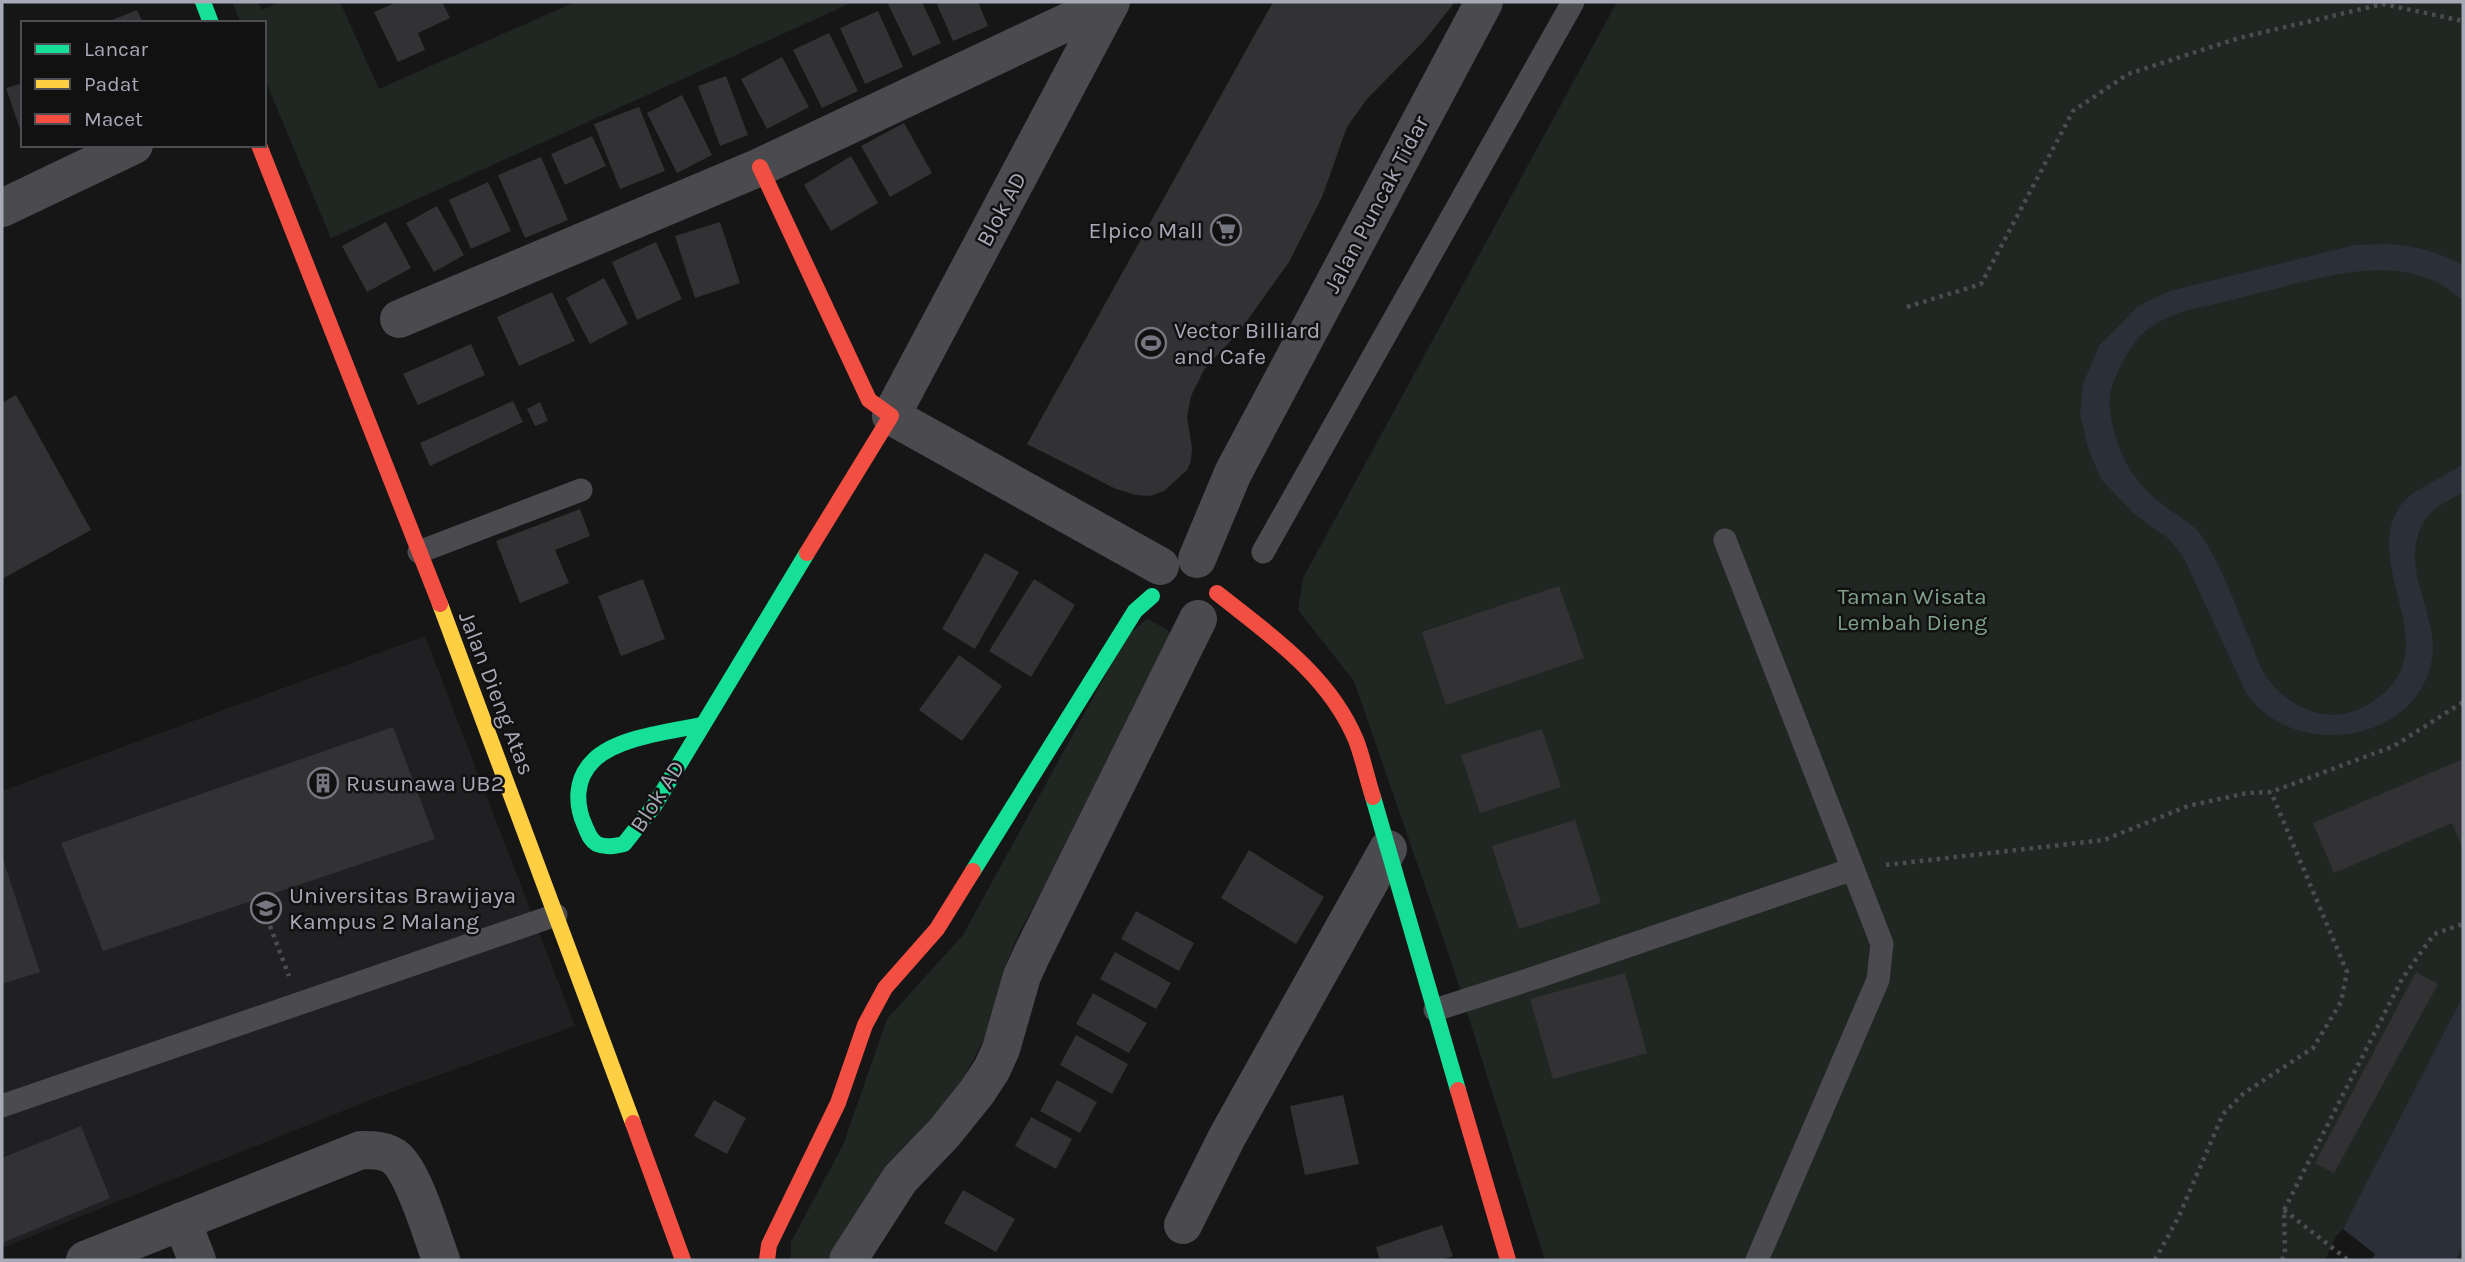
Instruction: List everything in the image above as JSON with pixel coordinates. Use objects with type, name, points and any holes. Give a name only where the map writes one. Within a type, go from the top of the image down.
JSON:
[{"type":"street","points":[[203,2],[210,21]]},
{"type":"street","name":"Blok AD","points":[[399,319],[760,167],[1110,2]]},
{"type":"street","name":"Blok AD","points":[[701,725],[635,741],[603,753],[584,770],[576,794],[582,822],[592,840],[606,847],[624,844],[654,806],[891,416],[1110,2]]},
{"type":"street","name":"Jalan Puncak Tidar","points":[[1197,559],[1233,473],[1484,2]]},
{"type":"street","points":[[2,208],[130,147]]},
{"type":"street","name":"Jalan Dieng Atas","points":[[260,147],[419,552],[683,1260]]},
{"type":"street","points":[[760,167],[869,400],[891,416],[932,436],[1156,581],[1161,613],[1169,618],[1188,622],[1207,606]]},
{"type":"street","points":[[767,1260],[769,1245],[838,1103],[865,1025],[886,988],[937,929],[1156,581],[1178,557],[1197,559],[1213,573],[1217,583],[1032,954],[1022,976],[1001,1049],[992,1069],[944,1133],[900,1179],[848,1260]]},
{"type":"street","points":[[1207,606],[1297,657],[1329,692],[1356,740],[1508,1260]]},
{"type":"street","points":[[1182,1225],[1227,1137],[1388,849]]},
{"type":"street","points":[[85,1260],[361,1150],[380,1150],[397,1158],[409,1174],[441,1260]]},
{"type":"street","points":[[182,1222],[197,1260]]},
{"type":"lane","points":[[1263,552],[1573,2]]},
{"type":"lane","points":[[419,552],[581,490]]},
{"type":"lane","points":[[1725,540],[1882,944],[1878,980],[1757,1260]]},
{"type":"lane","points":[[1435,1010],[1853,869]]},
{"type":"lane","points":[[2,1106],[556,915]]},
{"type":"path","points":[[1907,307],[1981,284],[2073,111],[2128,74],[2239,38],[2383,4],[2463,22]]},
{"type":"path","points":[[1853,869],[2104,840],[2188,806],[2247,793],[2271,792],[2394,746],[2463,702]]},
{"type":"path","points":[[2154,1260],[2179,1216],[2223,1114],[2244,1093],[2313,1048],[2341,1002],[2347,972],[2271,792]]},
{"type":"path","points":[[2281,1260],[2285,1253],[2284,1210],[2402,979],[2434,934],[2463,924]]},
{"type":"path","points":[[270,926],[299,1003]]},
{"type":"path","points":[[2284,1210],[2348,1260]]},
{"type":"shaded area","points":[[2389,244],[2427,250],[2463,265],[2463,301],[2445,287],[2425,277],[2382,270],[2338,274],[2190,309],[2162,320],[2141,335],[2122,364],[2110,396],[2113,427],[2125,461],[2145,489],[2194,527],[2209,547],[2266,677],[2299,706],[2325,714],[2353,711],[2367,705],[2391,686],[2403,664],[2406,640],[2391,564],[2389,539],[2395,515],[2401,505],[2417,491],[2463,463],[2463,492],[2440,505],[2429,515],[2417,539],[2416,570],[2433,648],[2431,664],[2419,691],[2400,712],[2376,727],[2348,734],[2319,734],[2291,728],[2266,714],[2246,693],[2183,556],[2168,538],[2134,514],[2101,479],[2088,448],[2080,414],[2083,384],[2099,346],[2138,306],[2170,291],[2355,245]]},
{"type":"shaded area","name":"Universitas Brawijaya Kampus 2 Malang","points":[[425,636],[575,1026],[375,1098],[2,1248],[2,791]]},
{"type":"shaded area","points":[[2463,996],[2463,1245],[2456,1260],[2329,1260],[2351,1213]]},
{"type":"green space","points":[[232,2],[258,2],[262,10],[280,2],[340,2],[379,89],[575,2],[853,2],[331,238],[266,82],[266,21],[240,21]]},
{"type":"green space","name":"Taman Wisata Lembah Dieng","points":[[1617,2],[2463,2],[2463,1260],[1545,1260],[1451,961],[1354,681],[1298,610],[1303,578]]},
{"type":"green space","points":[[1147,619],[1167,629],[1174,643],[1169,659],[1019,933],[1007,962],[994,1019],[959,1087],[883,1173],[827,1260],[791,1260],[791,1242],[843,1145],[887,1019],[963,935],[1127,636]]},
{"type":"pier","points":[[2343,1229],[2375,1254],[2371,1260],[2325,1260],[2336,1236]]},
{"type":"building","points":[[397,2],[442,2],[450,18],[418,33],[425,50],[398,62],[374,12]]},
{"type":"building","points":[[922,2],[941,43],[913,56],[888,4]]},
{"type":"building","points":[[936,2],[978,2],[988,26],[953,41]]},
{"type":"building","name":"Elpico Mall","points":[[1273,2],[1455,2],[1424,41],[1367,99],[1347,127],[1322,197],[1289,262],[1242,328],[1204,370],[1191,396],[1187,417],[1192,448],[1187,470],[1164,491],[1150,496],[1116,489],[1027,444]]},
{"type":"building","points":[[137,10],[142,21],[110,21]]},
{"type":"building","points":[[878,11],[903,67],[865,84],[840,28]]},
{"type":"building","points":[[829,33],[858,91],[822,108],[793,50]]},
{"type":"building","points":[[782,57],[809,107],[767,129],[741,79]]},
{"type":"building","points":[[726,76],[748,135],[720,146],[698,86]]},
{"type":"building","points":[[21,84],[21,132],[6,88]]},
{"type":"building","points":[[682,95],[712,155],[677,173],[647,113]]},
{"type":"building","points":[[639,107],[665,171],[620,189],[594,124]]},
{"type":"building","points":[[904,123],[932,173],[890,197],[861,146]]},
{"type":"building","points":[[592,136],[606,166],[565,185],[551,154]]},
{"type":"building","points":[[851,156],[878,203],[831,231],[804,185]]},
{"type":"building","points":[[541,157],[568,220],[525,238],[498,175]]},
{"type":"building","points":[[488,182],[511,231],[471,249],[449,200]]},
{"type":"building","points":[[437,206],[464,255],[434,272],[406,223]]},
{"type":"building","points":[[386,222],[411,268],[367,292],[342,246]]},
{"type":"building","points":[[720,222],[740,283],[695,298],[675,236]]},
{"type":"building","points":[[656,242],[682,299],[637,320],[612,262]]},
{"type":"building","points":[[604,278],[628,324],[590,344],[566,298]]},
{"type":"building","points":[[552,292],[575,341],[519,366],[497,317]]},
{"type":"building","points":[[471,344],[485,375],[418,405],[403,374]]},
{"type":"building","points":[[16,395],[91,530],[2,579],[2,403]]},
{"type":"building","points":[[513,401],[523,422],[430,466],[420,443]]},
{"type":"building","points":[[540,402],[548,421],[535,426],[527,409]]},
{"type":"building","points":[[580,509],[590,536],[555,550],[569,583],[520,603],[496,541]]},
{"type":"building","points":[[985,553],[1019,572],[975,649],[942,629]]},
{"type":"building","points":[[643,579],[665,639],[621,656],[598,596]]},
{"type":"building","points":[[1034,579],[1075,605],[1031,677],[989,651]]},
{"type":"building","points":[[1559,586],[1584,658],[1446,705],[1422,632]]},
{"type":"building","points":[[959,655],[1002,686],[962,741],[919,710]]},
{"type":"building","name":"Rusunawa UB2","points":[[393,727],[435,839],[103,951],[61,843]]},
{"type":"building","points":[[1542,729],[1561,787],[1480,813],[1461,755]]},
{"type":"building","points":[[2463,759],[2463,849],[2452,823],[2334,873],[2313,823]]},
{"type":"building","points":[[1575,820],[1601,903],[1519,929],[1492,846]]},
{"type":"building","points":[[1249,850],[1324,897],[1296,944],[1221,898]]},
{"type":"building","points":[[2,856],[40,972],[2,984]]},
{"type":"building","points":[[1136,911],[1194,943],[1179,971],[1121,939]]},
{"type":"building","points":[[1115,952],[1171,983],[1156,1009],[1100,979]]},
{"type":"building","points":[[2416,972],[2438,984],[2334,1173],[2315,1163]]},
{"type":"building","points":[[1625,973],[1647,1053],[1553,1079],[1530,999]]},
{"type":"building","points":[[1093,993],[1147,1023],[1129,1053],[1076,1024]]},
{"type":"building","points":[[1076,1035],[1128,1064],[1112,1094],[1060,1065]]},
{"type":"building","points":[[1057,1080],[1097,1102],[1080,1133],[1040,1111]]},
{"type":"building","points":[[1343,1095],[1359,1164],[1305,1175],[1290,1106]]},
{"type":"building","points":[[714,1100],[746,1118],[727,1154],[694,1136]]},
{"type":"building","points":[[1031,1117],[1072,1139],[1056,1169],[1015,1146]]},
{"type":"building","points":[[81,1126],[110,1198],[2,1243],[2,1158]]},
{"type":"building","points":[[963,1190],[1015,1219],[996,1252],[944,1223]]},
{"type":"building","points":[[1442,1225],[1453,1256],[1441,1260],[1380,1260],[1376,1247]]},
{"type":"traffic: fast","points":[[203,2],[210,21]]},
{"type":"traffic: fast","points":[[701,725],[629,741],[615,746],[593,761],[583,776],[578,801],[582,818],[595,842],[607,846],[624,844],[654,806],[807,553]]},
{"type":"traffic: fast","points":[[973,871],[1135,611],[1152,596]]},
{"type":"traffic: fast","points":[[1373,797],[1458,1090]]},
{"type":"traffic: slow","points":[[440,604],[633,1123]]},
{"type":"traffic: jam","points":[[260,147],[440,604]]},
{"type":"traffic: jam","points":[[760,167],[869,400],[891,416],[807,553]]},
{"type":"traffic: jam","points":[[1217,593],[1296,658],[1330,696],[1356,740],[1373,797]]},
{"type":"traffic: jam","points":[[767,1260],[769,1245],[838,1103],[865,1025],[885,988],[937,929],[973,871]]},
{"type":"traffic: jam","points":[[1458,1090],[1508,1260]]},
{"type":"traffic: jam","points":[[633,1123],[683,1260]]},
{"type":"place","name":"Elpico Mall","points":[[1226,230]]},
{"type":"place","name":"Vector Billiard and Cafe","points":[[1151,343]]},
{"type":"place","name":"Rusunawa UB2","points":[[323,783]]},
{"type":"place","name":"Universitas Brawijaya Kampus 2 Malang","points":[[266,908]]}]
